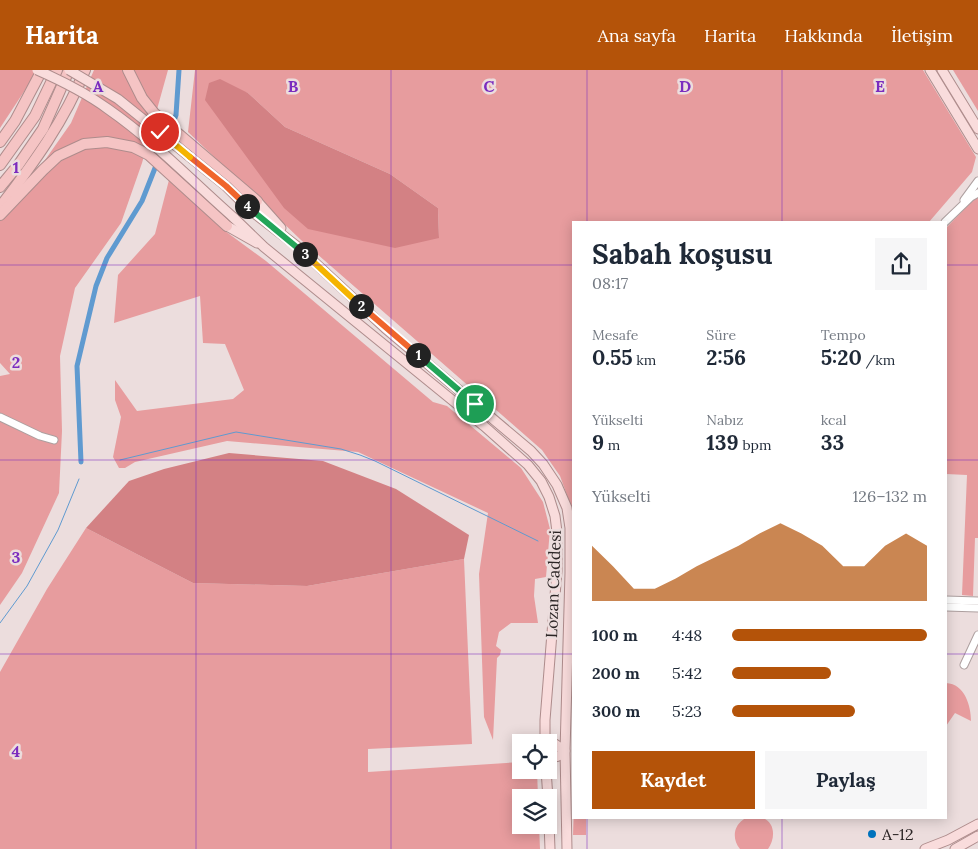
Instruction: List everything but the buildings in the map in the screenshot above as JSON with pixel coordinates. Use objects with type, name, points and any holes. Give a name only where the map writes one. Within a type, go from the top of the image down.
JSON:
[{"type":"highway","points":[[0,142],[15,121],[42,70]]},
{"type":"highway","points":[[0,207],[67,110],[75,96],[85,70]]},
{"type":"highway","points":[[128,70],[142,98],[154,113],[254,205]]},
{"type":"highway","points":[[0,166],[35,116],[56,71]]},
{"type":"highway","points":[[0,188],[43,130],[68,72]]},
{"type":"highway","points":[[0,214],[53,160],[65,152],[84,144],[99,142],[133,147],[149,155],[230,222]]},
{"type":"main road","name":"Lozan Caddesi","points":[[37,70],[71,86],[109,109],[156,147],[230,222],[264,247],[484,426],[522,460],[541,481],[555,516],[557,532],[557,571],[546,697],[545,734]]},
{"type":"main road","points":[[930,70],[978,149]]},
{"type":"main road","points":[[942,70],[978,129]]},
{"type":"main road","name":"Lozan Caddesi","points":[[68,72],[118,99],[226,186],[254,205],[385,328],[531,451],[543,464],[557,486],[567,508],[570,528],[565,752],[567,849]]},
{"type":"main road","points":[[557,746],[565,752],[557,756]]},
{"type":"main road","points":[[925,849],[948,840],[978,824]]},
{"type":"main road","points":[[549,834],[550,849]]},
{"type":"main road","points":[[955,849],[978,836]]},
{"type":"street","points":[[955,212],[978,181]]},
{"type":"street","points":[[946,221],[971,197],[978,193]]},
{"type":"street","points":[[0,417],[40,436],[54,440]]},
{"type":"street","points":[[947,600],[978,601]]},
{"type":"street","points":[[947,607],[978,608]]},
{"type":"street","points":[[964,665],[978,635]]},
{"type":"shaded area","points":[[0,70],[36,70],[0,128]]},
{"type":"shaded area","points":[[94,70],[168,70],[142,163],[121,223],[75,288],[60,356],[62,431],[59,493],[22,573],[0,605],[0,376],[10,374],[0,363],[0,221],[5,217],[71,123]]},
{"type":"shaded area","points":[[195,70],[923,70],[976,157],[972,172],[930,221],[572,221],[572,509],[560,476],[542,450],[301,240],[188,132]],"holes":[[[209,83],[248,93],[285,127],[390,174],[438,208],[439,238]]]},
{"type":"shaded area","points":[[953,70],[978,70],[978,111]]},
{"type":"shaded area","points":[[220,79],[248,93],[285,127],[390,174],[438,208],[439,238],[395,248],[308,229],[284,208],[205,100],[209,83]]},
{"type":"shaded area","points":[[169,180],[221,228],[266,261],[433,402],[447,406],[521,468],[543,502],[550,529],[546,577],[535,579],[534,596],[538,623],[511,623],[499,632],[496,646],[501,650],[497,658],[493,740],[484,717],[479,574],[488,513],[358,452],[227,441],[135,462],[125,468],[119,468],[113,457],[121,417],[115,400],[115,380],[137,411],[233,399],[244,390],[225,344],[203,343],[200,296],[114,323],[118,275],[155,234]]},
{"type":"shaded area","points":[[978,196],[978,538],[975,538],[973,596],[962,595],[967,475],[947,474],[947,227]]},
{"type":"shaded area","points":[[229,453],[323,461],[396,489],[469,535],[464,559],[307,586],[193,583],[86,528],[129,481],[164,469]]},
{"type":"shaded area","points":[[86,528],[193,583],[307,586],[464,559],[472,744],[368,749],[368,772],[512,763],[512,779],[537,779],[538,789],[512,789],[512,834],[539,834],[540,849],[0,849],[0,672],[47,589]]},
{"type":"shaded area","points":[[947,683],[958,687],[966,697],[971,721],[955,713],[947,725]]},
{"type":"shaded area","points":[[574,819],[586,819],[586,835],[573,835]]},
{"type":"shaded area","points":[[745,819],[767,820],[773,832],[772,841],[768,849],[740,849],[735,840],[735,832]]},
{"type":"waterway","points":[[81,462],[77,366],[96,286],[107,258],[142,201],[176,115],[179,70]]},
{"type":"waterway","points":[[120,460],[236,432],[341,449],[375,461],[538,541]]},
{"type":"waterway","points":[[0,623],[27,586],[58,530],[79,479]]},
{"type":"place","name":"A-12","points":[[872,834]]},
{"type":"route","points":[[160,132],[226,186],[250,210],[298,247],[385,328],[475,404]]}]
